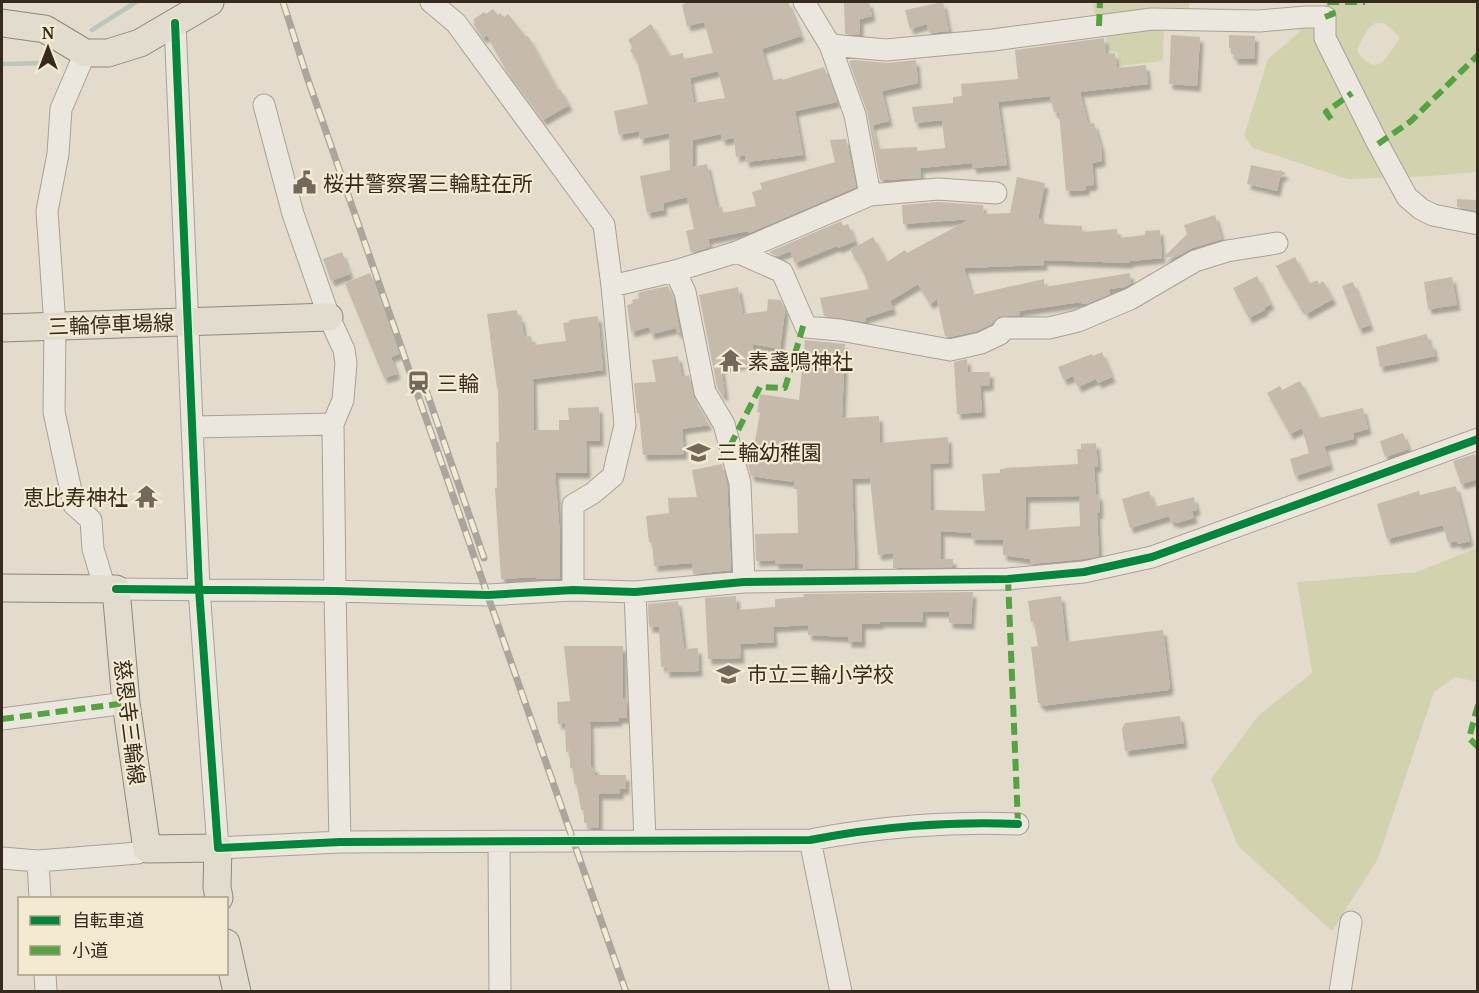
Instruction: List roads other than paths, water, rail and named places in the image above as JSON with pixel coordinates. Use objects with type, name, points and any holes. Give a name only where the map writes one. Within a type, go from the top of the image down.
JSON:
[{"type":"main road","points":[[2,23],[45,29],[85,53],[108,53],[140,43],[210,2]]},
{"type":"main road","name":"三輪停車場線","points":[[2,328],[329,317]]},
{"type":"main road","points":[[2,588],[110,589]]},
{"type":"main road","name":"慈恩寺三輪線","points":[[110,589],[147,849]]},
{"type":"main road","points":[[147,849],[218,848],[219,897]]},
{"type":"main road","points":[[228,952],[237,992]]},
{"type":"street","points":[[431,2],[456,23],[604,225],[625,425],[613,476],[593,493],[573,505],[573,590]]},
{"type":"street","points":[[804,2],[830,45],[855,115],[870,195]]},
{"type":"street","points":[[830,45],[886,50],[993,40],[1152,19],[1259,21],[1306,16],[1325,17],[1325,38],[1407,196],[1421,209],[1433,215],[1478,224]]},
{"type":"street","points":[[176,23],[186,321],[199,589],[218,848],[340,842],[810,840],[848,832],[981,822],[1018,824]]},
{"type":"street","points":[[85,53],[61,109],[58,154],[46,211],[55,326],[54,412],[74,505],[91,520],[93,549],[110,589],[488,595],[573,590],[635,592],[744,582],[1008,579],[1084,572],[1152,557],[1478,439]]},
{"type":"street","points":[[264,105],[293,214],[329,317],[344,350],[346,363],[343,400],[333,424],[340,842]]},
{"type":"street","points":[[612,286],[675,271],[737,252],[870,195],[938,189],[996,193]]},
{"type":"street","points":[[737,252],[782,272],[806,327],[840,330],[950,350],[981,344],[1000,334],[1004,328],[1049,328],[1078,321],[1130,299],[1195,261],[1227,251],[1277,243]]},
{"type":"street","points":[[675,271],[685,292],[705,393],[724,424],[740,483],[744,582]]},
{"type":"street","points":[[192,427],[333,424]]},
{"type":"street","points":[[635,592],[645,840]]},
{"type":"street","points":[[2,719],[126,703]]},
{"type":"street","points":[[810,840],[841,992]]},
{"type":"street","points":[[499,842],[500,992]]},
{"type":"street","points":[[2,858],[38,861],[138,853],[147,849]]},
{"type":"street","points":[[38,861],[40,897]]},
{"type":"street","points":[[1340,992],[1351,921]]},
{"type":"street","points":[[45,975],[46,992]]},
{"type":"waterway","points":[[92,30],[136,2]]},
{"type":"waterway","points":[[2,64],[46,63]]},
{"type":"railway","points":[[283,2],[307,77],[626,992]]},
{"type":"railway","points":[[425,387],[484,558]]},
{"type":"place","name":"桜井警察署三輪駐在所","points":[[305,183]]},
{"type":"place","name":"素盞鳴神社","points":[[730,361]]},
{"type":"place","name":"三輪","points":[[419,383]]},
{"type":"place","name":"三輪幼稚園","points":[[699,452]]},
{"type":"place","name":"恵比寿神社","points":[[146,497]]},
{"type":"place","name":"市立三輪小学校","points":[[729,674]]}]
